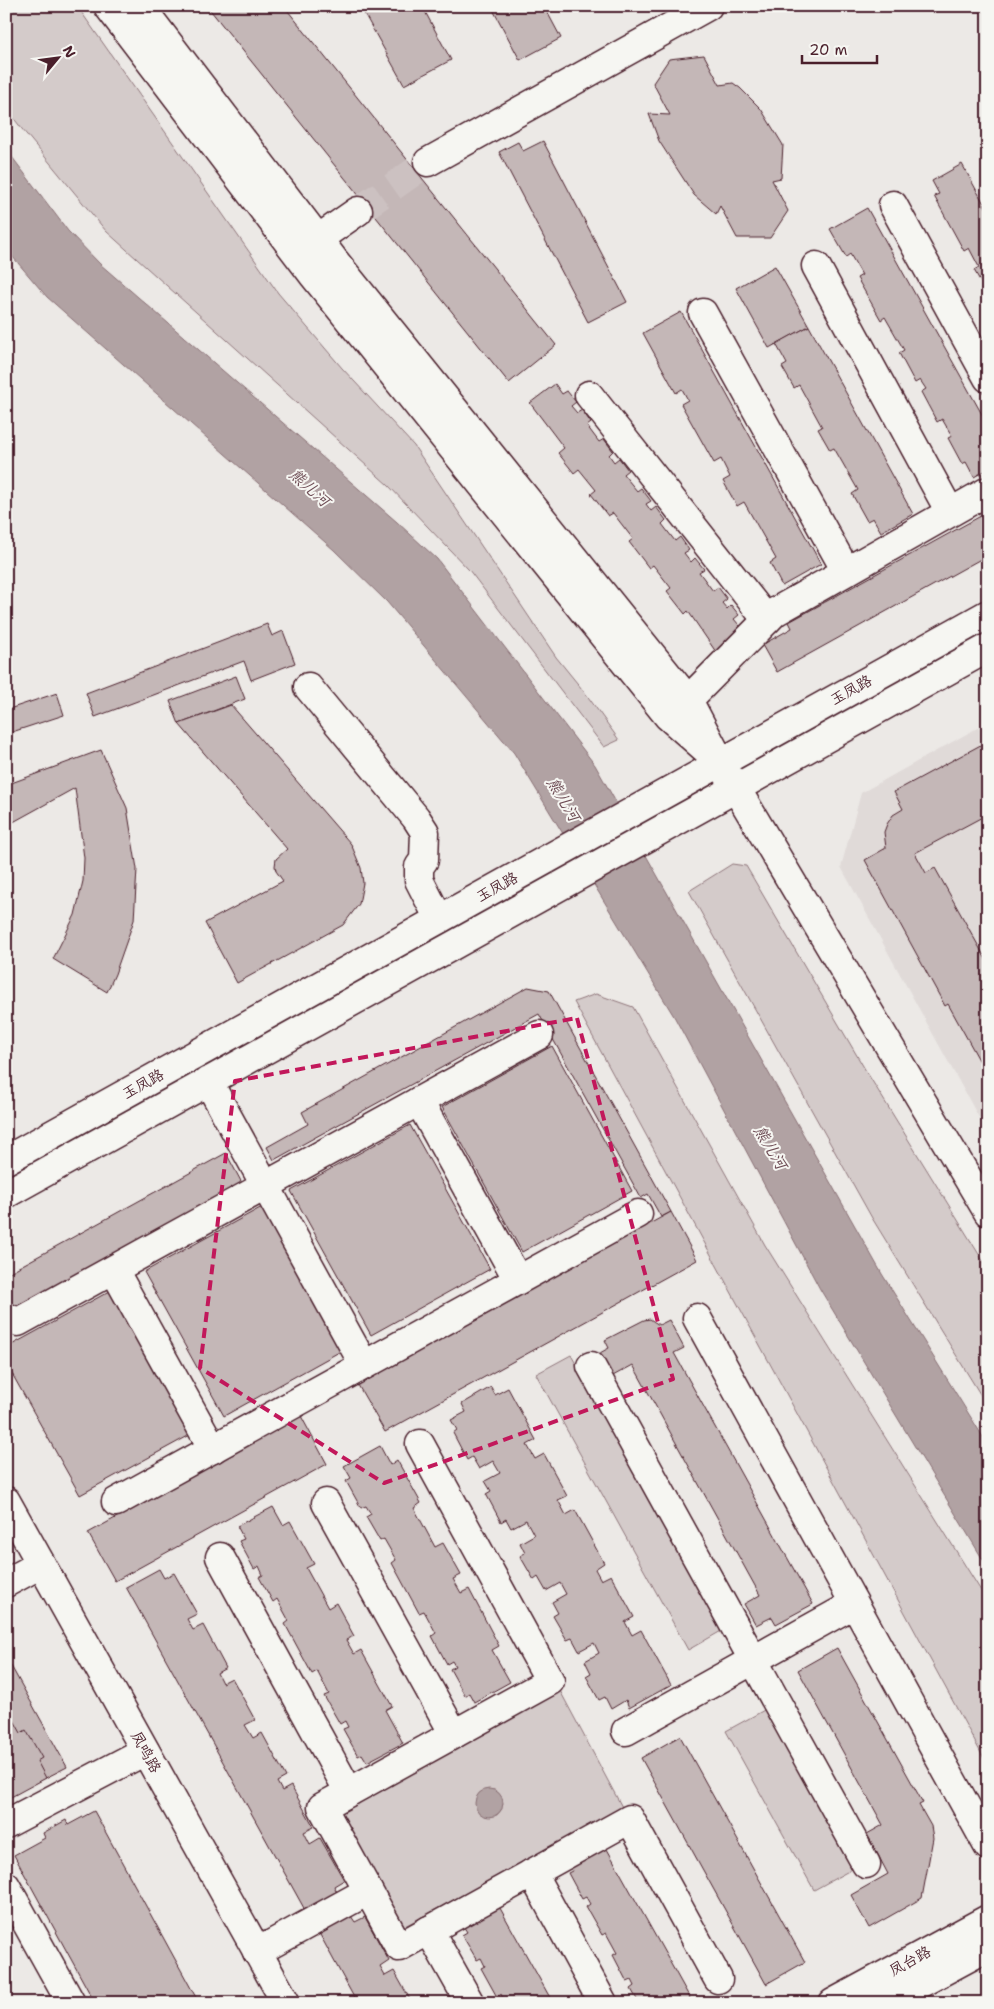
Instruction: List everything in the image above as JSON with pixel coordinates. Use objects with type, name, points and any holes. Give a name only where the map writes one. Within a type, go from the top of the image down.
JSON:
[{"type":"street","points":[[108,6],[314,276],[668,716],[721,763]]},
{"type":"street","points":[[140,6],[318,239],[688,700],[721,763],[988,1212]]},
{"type":"street","points":[[428,162],[708,6]]},
{"type":"street","points":[[893,205],[988,378]]},
{"type":"street","points":[[318,239],[358,211]]},
{"type":"street","points":[[816,266],[950,512]]},
{"type":"street","points":[[703,313],[846,571]]},
{"type":"street","points":[[589,395],[767,620]]},
{"type":"street","points":[[688,700],[775,612],[988,491]]},
{"type":"street","name":"玉凤路","points":[[6,1160],[988,614]]},
{"type":"street","name":"玉凤路","points":[[6,1194],[988,648]]},
{"type":"street","points":[[308,688],[416,818],[425,832],[424,860],[418,867],[419,880],[439,919]]},
{"type":"street","points":[[6,1317],[18,1322],[539,1035]]},
{"type":"street","points":[[208,1081],[364,1365]]},
{"type":"street","points":[[419,1101],[518,1280]]},
{"type":"street","points":[[116,1502],[638,1214]]},
{"type":"street","points":[[114,1270],[213,1449]]},
{"type":"street","points":[[697,1318],[988,1846]]},
{"type":"street","points":[[591,1366],[866,1864]]},
{"type":"street","points":[[420,1444],[550,1680],[322,1807],[368,1891],[399,1946],[630,1819],[718,1980]]},
{"type":"street","name":"凤鸣路","points":[[6,1501],[286,2003]]},
{"type":"street","points":[[326,1503],[454,1734]]},
{"type":"street","points":[[220,1557],[349,1792]]},
{"type":"street","points":[[6,1583],[41,1564]]},
{"type":"street","points":[[626,1731],[854,1604]]},
{"type":"street","points":[[6,1824],[146,1751]]},
{"type":"street","points":[[532,1873],[603,2003]]},
{"type":"street","points":[[6,1886],[71,2003]]},
{"type":"street","points":[[257,1952],[368,1891]]},
{"type":"street","name":"凤台路","points":[[833,2003],[988,1919]]},
{"type":"street","points":[[430,1930],[470,2003]]},
{"type":"street","name":"凤台路","points":[[884,2003],[988,1947]]},
{"type":"highlighted area","points":[[577,1018],[673,1379],[384,1483],[200,1368],[235,1081]]},
{"type":"shaded area","points":[[6,6],[77,6],[278,293],[342,368],[414,446],[556,657],[586,694],[619,740],[604,747],[469,570],[388,485],[106,231],[6,108]]},
{"type":"shaded area","points":[[988,722],[988,1134],[841,867],[861,793]]},
{"type":"shaded area","points":[[732,864],[746,866],[866,1071],[988,1269],[988,1407],[872,1218],[689,891]]},
{"type":"shaded area","points":[[596,994],[633,1007],[765,1245],[988,1602],[988,1766],[574,1002]]},
{"type":"shaded area","points":[[571,1355],[723,1630],[688,1650],[536,1374]]},
{"type":"shaded area","points":[[558,1687],[623,1809],[403,1927],[337,1805]],"holes":[[[486,1790],[494,1790],[502,1809],[497,1815],[490,1817],[480,1793]]]},
{"type":"shaded area","points":[[768,1708],[856,1867],[814,1890],[726,1731]]},
{"type":"water","name":"熊儿河","points":[[6,149],[68,231],[100,264],[437,559],[595,765],[882,1274],[988,1445],[988,1568],[820,1289],[675,1018],[514,753],[387,602],[334,550],[47,297],[6,249]]},
{"type":"water","points":[[489,1789],[499,1793],[503,1803],[499,1813],[489,1817],[479,1813],[475,1803],[479,1793]]},
{"type":"building","points":[[207,6],[284,6],[556,345],[509,383]]},
{"type":"building","points":[[360,6],[422,6],[451,60],[404,85]]},
{"type":"building","points":[[491,6],[544,6],[561,38],[520,60]]},
{"type":"building","points":[[704,55],[720,85],[733,83],[740,88],[761,109],[783,145],[781,178],[772,180],[788,211],[770,238],[737,238],[720,206],[716,214],[694,195],[659,141],[649,114],[670,115],[653,83],[669,59]]},
{"type":"building","points":[[543,141],[627,302],[588,322],[499,152],[518,142],[523,151]]},
{"type":"building","points":[[962,164],[988,211],[988,295],[974,270],[979,267],[969,248],[964,251],[934,196],[939,194],[932,181]]},
{"type":"building","points":[[867,208],[988,425],[988,469],[974,477],[966,462],[962,464],[948,438],[952,436],[942,419],[937,422],[921,392],[926,389],[920,380],[915,383],[899,353],[904,350],[885,317],[881,320],[857,278],[862,275],[850,254],[846,257],[830,229]]},
{"type":"building","points":[[775,266],[809,326],[769,348],[736,288]]},
{"type":"building","points":[[681,312],[821,564],[782,586],[770,563],[776,559],[744,502],[737,506],[723,481],[730,477],[721,459],[714,463],[681,404],[688,400],[682,389],[676,393],[643,333]]},
{"type":"building","points":[[809,326],[913,514],[881,532],[873,518],[867,521],[852,494],[858,490],[834,448],[830,450],[818,429],[822,427],[799,385],[794,388],[782,367],[787,364],[776,344]]},
{"type":"building","points":[[555,384],[562,394],[567,391],[576,402],[571,406],[577,413],[582,410],[591,423],[587,426],[599,442],[604,439],[613,451],[609,455],[614,462],[619,458],[628,470],[623,474],[637,491],[641,488],[651,501],[646,504],[651,511],[656,507],[666,520],[662,524],[675,541],[680,537],[689,550],[684,553],[691,562],[695,558],[704,569],[699,572],[713,591],[718,587],[727,599],[722,603],[727,609],[731,605],[739,615],[734,619],[744,631],[716,652],[688,611],[685,614],[667,591],[671,588],[653,565],[649,568],[629,542],[633,539],[613,513],[608,516],[591,494],[596,490],[579,469],[574,473],[558,453],[564,448],[530,403]]},
{"type":"building","points":[[988,512],[988,555],[777,672],[762,645],[792,628],[789,622]]},
{"type":"building","points":[[267,624],[272,636],[283,631],[295,663],[251,680],[244,661],[95,717],[86,693]]},
{"type":"building","points":[[236,676],[245,699],[179,724],[170,701]]},
{"type":"building","points":[[57,693],[64,715],[6,734],[6,710]]},
{"type":"building","points":[[231,705],[351,844],[361,868],[363,883],[359,904],[343,925],[237,983],[205,923],[283,881],[275,866],[276,859],[287,849],[179,724]]},
{"type":"building","points":[[988,741],[988,814],[915,853],[926,873],[935,868],[988,963],[988,1076],[948,1004],[945,1006],[865,860],[886,848],[884,832],[887,824],[893,815],[903,809],[894,792]]},
{"type":"building","points":[[101,750],[127,808],[137,869],[134,920],[107,992],[53,959],[75,915],[83,881],[84,858],[75,788],[6,826],[6,785]]},
{"type":"building","points":[[528,987],[549,991],[671,1212],[661,1217],[648,1194],[641,1198],[539,1014],[274,1160],[267,1147],[308,1124],[302,1112]]},
{"type":"building","points":[[552,1046],[632,1191],[522,1252],[442,1107]]},
{"type":"building","points":[[410,1125],[490,1269],[371,1335],[291,1191]]},
{"type":"building","points":[[226,1153],[243,1185],[14,1311],[6,1297],[6,1274]]},
{"type":"building","points":[[262,1207],[341,1351],[224,1416],[144,1272]]},
{"type":"building","points":[[671,1212],[697,1260],[385,1432],[358,1385]]},
{"type":"building","points":[[110,1291],[190,1435],[80,1495],[6,1363],[6,1348]]},
{"type":"building","points":[[650,1319],[659,1325],[669,1320],[684,1348],[674,1353],[813,1604],[776,1624],[772,1617],[756,1625],[744,1604],[760,1595],[633,1365],[611,1377],[598,1354],[609,1348],[605,1340],[644,1320]]},
{"type":"building","points":[[491,1387],[495,1395],[508,1388],[536,1440],[527,1445],[535,1459],[544,1454],[567,1496],[558,1500],[566,1515],[575,1510],[604,1563],[595,1569],[601,1580],[611,1575],[634,1617],[625,1622],[632,1635],[641,1630],[671,1685],[629,1708],[626,1700],[611,1709],[605,1697],[599,1700],[586,1676],[591,1673],[585,1661],[599,1653],[594,1643],[579,1651],[572,1638],[567,1640],[553,1616],[558,1613],[552,1602],[566,1594],[560,1583],[546,1591],[538,1577],[534,1580],[520,1556],[525,1553],[520,1543],[534,1535],[526,1520],[511,1528],[506,1519],[501,1522],[486,1494],[491,1491],[485,1481],[500,1473],[493,1461],[479,1469],[472,1457],[467,1460],[453,1433],[457,1430],[451,1420],[466,1412],[462,1404]]},
{"type":"building","points":[[301,1416],[327,1464],[115,1581],[88,1533]]},
{"type":"building","points":[[380,1446],[390,1465],[397,1460],[421,1503],[414,1508],[435,1547],[443,1543],[461,1575],[453,1579],[461,1593],[469,1589],[499,1646],[492,1650],[510,1682],[474,1702],[469,1693],[465,1696],[450,1669],[455,1666],[452,1661],[447,1664],[432,1636],[436,1633],[424,1611],[419,1613],[392,1563],[396,1560],[384,1539],[380,1541],[366,1517],[371,1514],[366,1506],[361,1508],[346,1481],[351,1478],[344,1466]]},
{"type":"building","points":[[273,1507],[283,1525],[290,1521],[314,1564],[306,1568],[328,1608],[336,1603],[354,1636],[346,1640],[354,1654],[361,1650],[392,1706],[385,1710],[403,1743],[367,1762],[362,1754],[358,1756],[343,1729],[348,1727],[345,1721],[340,1724],[324,1696],[329,1694],[317,1671],[312,1674],[285,1624],[289,1621],[277,1599],[273,1602],[259,1577],[263,1575],[259,1566],[254,1569],[239,1541],[244,1539],[237,1526]]},
{"type":"building","points":[[159,1569],[164,1578],[174,1573],[197,1614],[187,1619],[193,1630],[203,1625],[226,1668],[217,1673],[222,1683],[232,1678],[255,1720],[245,1725],[253,1738],[262,1733],[286,1777],[277,1782],[282,1791],[291,1786],[314,1827],[304,1832],[310,1844],[320,1838],[344,1880],[334,1886],[337,1892],[305,1910],[126,1587]]},
{"type":"building","points":[[837,1648],[923,1803],[919,1805],[931,1826],[933,1838],[922,1898],[869,1928],[851,1895],[888,1874],[867,1834],[883,1825],[798,1670]]},
{"type":"building","points":[[6,1657],[67,1767],[32,1785],[6,1738]]},
{"type":"building","points":[[6,1706],[21,1733],[26,1730],[42,1758],[37,1761],[46,1778],[11,1797],[6,1789]]},
{"type":"building","points":[[680,1736],[805,1962],[766,1984],[641,1758]]},
{"type":"building","points":[[94,1811],[199,2003],[95,2003],[14,1855],[45,1838],[43,1833],[66,1820],[68,1825]]},
{"type":"building","points":[[602,1840],[691,2000],[686,2003],[639,2003],[631,1989],[635,1986],[632,1980],[627,1982],[613,1955],[617,1953],[606,1933],[602,1935],[586,1907],[590,1904],[586,1897],[582,1899],[568,1873],[572,1871],[566,1860]]},
{"type":"building","points":[[496,1901],[553,2003],[505,2003],[501,1994],[497,1997],[481,1968],[485,1966],[481,1958],[477,1960],[462,1935],[467,1932],[460,1921]]},
{"type":"building","points":[[351,1916],[355,1922],[365,1917],[389,1961],[380,1967],[385,1976],[394,1971],[412,2003],[357,2003],[319,1933]]},
{"type":"tunnel","points":[[358,211],[428,162]]}]
